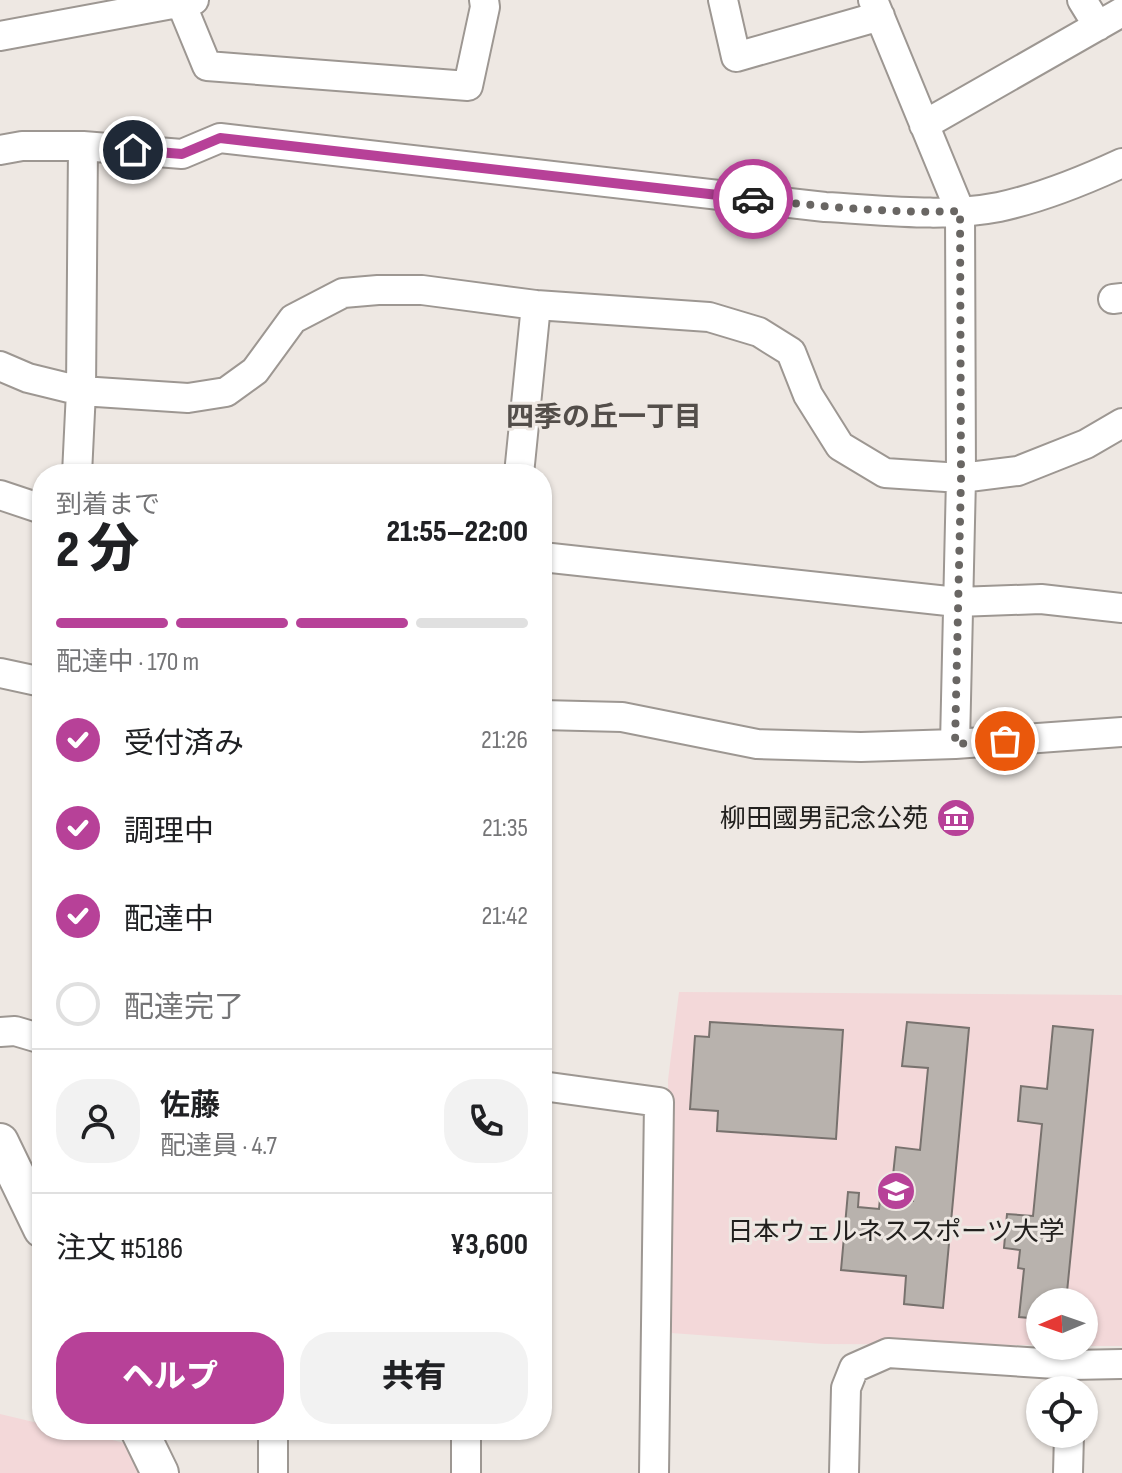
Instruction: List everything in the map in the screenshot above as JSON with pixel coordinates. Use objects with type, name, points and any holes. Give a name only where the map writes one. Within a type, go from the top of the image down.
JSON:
[{"type":"main road","points":[[0,1142],[32,1208]]},
{"type":"main road","points":[[144,1440],[160,1473]]},
{"type":"street","points":[[0,36],[188,1],[207,66],[468,86],[484,0]]},
{"type":"street","points":[[723,0],[736,57],[877,8],[960,211],[961,478],[955,744]]},
{"type":"street","points":[[924,125],[1110,19],[1082,0]]},
{"type":"street","points":[[0,150],[22,146],[83,146],[182,154],[220,138],[825,207],[916,213],[999,207],[1055,191],[1122,163]]},
{"type":"street","points":[[77,464],[83,146]]},
{"type":"street","points":[[0,366],[28,378],[81,391],[188,398],[226,392],[255,371],[293,319],[343,293],[422,290],[536,305],[709,317],[759,332],[791,352],[808,395],[840,446],[885,473],[961,478],[1018,471],[1086,444],[1122,423]]},
{"type":"street","points":[[520,464],[536,305]]},
{"type":"street","points":[[0,495],[32,506]]},
{"type":"street","points":[[552,558],[957,602],[1041,599],[1122,608]]},
{"type":"street","points":[[0,673],[32,682]]},
{"type":"street","points":[[0,689],[32,686]]},
{"type":"street","points":[[552,715],[622,717],[757,744],[861,747],[955,744],[1122,732]]},
{"type":"street","points":[[0,1032],[15,1031],[32,1036]]},
{"type":"street","points":[[552,1087],[659,1102],[654,1473]]},
{"type":"street","points":[[844,1473],[846,1388],[854,1368],[888,1353],[1055,1376]]},
{"type":"street","points":[[1077,1376],[1122,1364]]},
{"type":"street","points":[[273,1440],[273,1473]]},
{"type":"street","points":[[466,1440],[466,1473]]},
{"type":"street","points":[[1068,1473],[1069,1448]]},
{"type":"shaded area","name":"日本ウェルネススポーツ大学","points":[[679,992],[1122,995],[1122,1346],[1098,1346],[1098,1288],[1026,1288],[1026,1345],[824,1344],[671,1333],[668,1080]]},
{"type":"shaded area","points":[[0,1414],[32,1422],[32,1440],[112,1440],[125,1443],[139,1473],[0,1473]]},
{"type":"building","points":[[710,1022],[843,1030],[836,1139],[717,1131],[718,1111],[690,1109],[695,1036],[709,1037]]},
{"type":"building","points":[[907,1022],[969,1028],[943,1308],[904,1304],[906,1276],[841,1270],[848,1192],[859,1193],[858,1207],[879,1209],[880,1198],[913,1201],[914,1187],[892,1185],[896,1147],[920,1150],[928,1068],[902,1066]]},
{"type":"building","points":[[1053,1026],[1093,1030],[1067,1288],[1026,1288],[1026,1318],[1019,1317],[1024,1269],[1018,1268],[1020,1250],[1004,1248],[1007,1214],[1033,1216],[1042,1124],[1018,1121],[1021,1086],[1047,1089]]},
{"type":"way so far","points":[[753,199],[916,213],[960,211],[961,478],[955,744],[1005,741]]},
{"type":"place","name":"柳田國男記念公苑","points":[[956,818]]},
{"type":"place","name":"日本ウェルネススポーツ大学","points":[[896,1191]]},
{"type":"district","name":"四季の丘一丁目","points":[[604,416]]},
{"type":"route","points":[[133,150],[182,154],[220,138],[753,199]]}]
